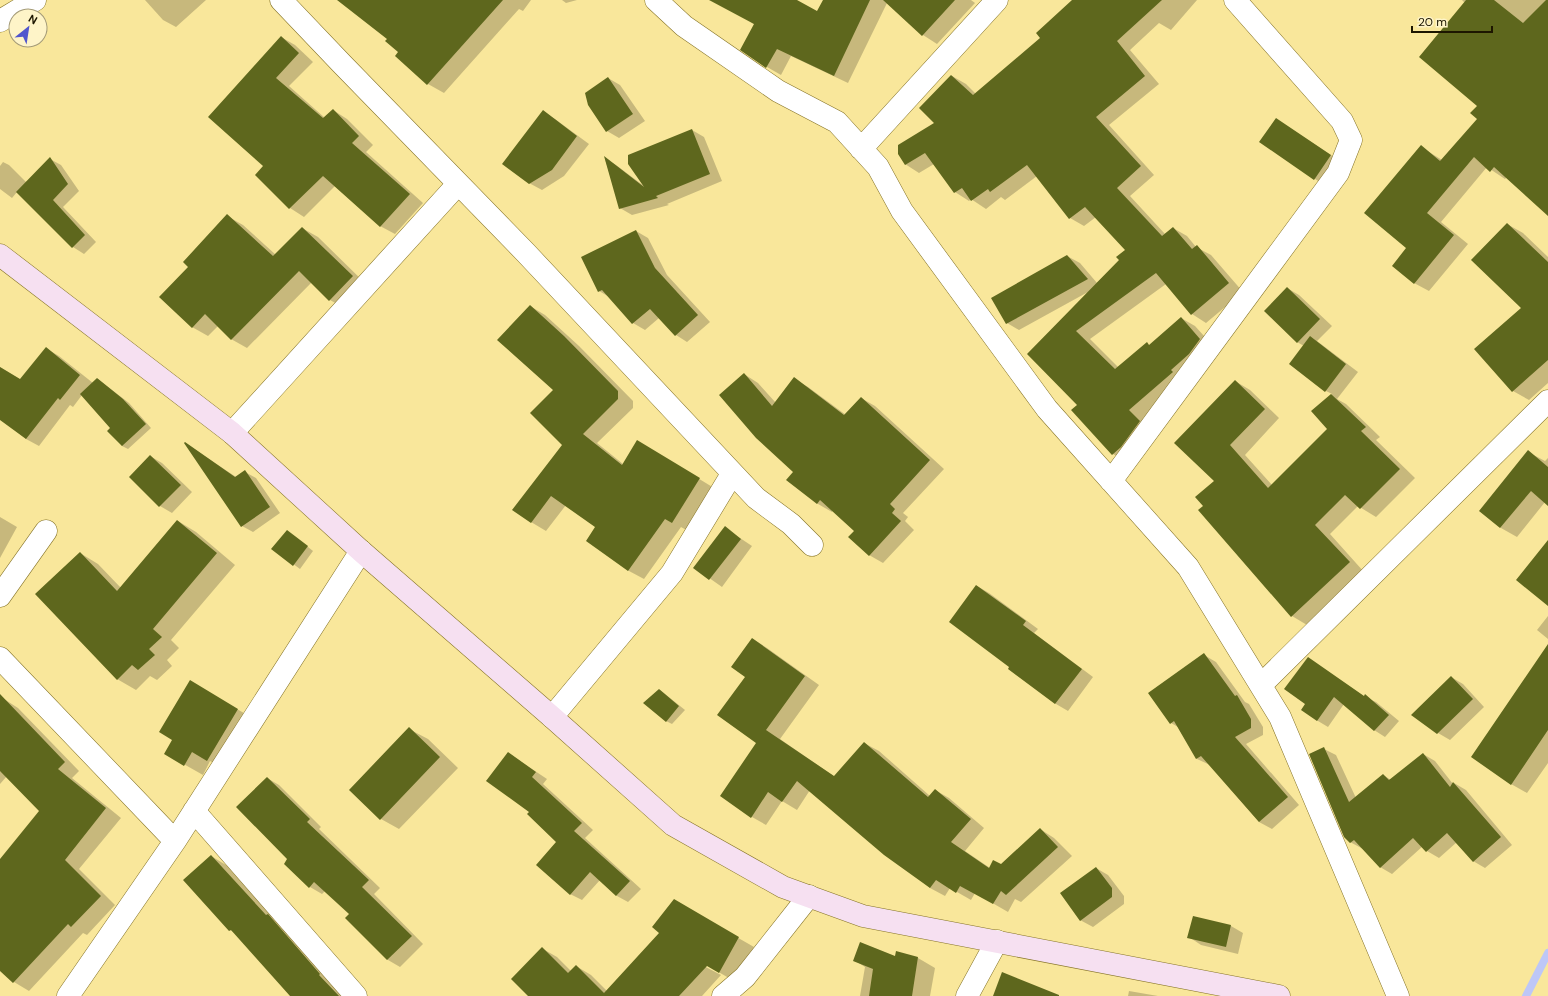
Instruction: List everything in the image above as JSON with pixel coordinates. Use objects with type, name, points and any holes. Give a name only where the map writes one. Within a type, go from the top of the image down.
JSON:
[{"type":"street","points":[[0,21],[35,0]]},
{"type":"street","points":[[281,0],[526,253],[732,474],[756,498],[791,524],[812,545]]},
{"type":"street","points":[[656,0],[684,26],[772,87],[836,122],[878,167],[902,211],[1047,409],[1188,567],[1280,717],[1398,996]]},
{"type":"street","points":[[861,149],[997,0]]},
{"type":"street","points":[[1111,481],[1338,173],[1351,140],[1342,121],[1236,0]]},
{"type":"street","points":[[232,433],[458,184]]},
{"type":"street","points":[[0,255],[232,433],[361,551],[552,717],[673,825],[783,887],[863,916],[1279,996]]},
{"type":"street","points":[[1261,685],[1548,401]]},
{"type":"street","points":[[552,717],[672,573],[732,474]]},
{"type":"street","points":[[0,596],[46,531]]},
{"type":"street","points":[[68,996],[175,841],[361,551]]},
{"type":"street","points":[[0,658],[175,841]]},
{"type":"street","points":[[194,811],[356,996]]},
{"type":"street","points":[[723,996],[745,977],[809,896]]},
{"type":"street","points":[[967,996],[997,942]]},
{"type":"building","points":[[337,0],[503,0],[427,85],[395,56],[398,52],[385,41],[387,39]]},
{"type":"building","points":[[709,0],[797,0],[817,11],[823,0],[870,0],[834,76],[777,49],[766,68],[740,50],[754,24]]},
{"type":"building","points":[[883,0],[955,0],[922,36]]},
{"type":"building","points":[[1072,0],[1162,0],[1117,41],[1145,76],[1096,117],[1141,166],[1117,188],[1162,236],[1173,227],[1192,249],[1197,245],[1229,283],[1191,315],[1156,273],[1076,331],[1115,369],[1147,342],[1149,345],[1181,317],[1200,339],[1189,354],[1171,370],[1173,372],[1129,410],[1140,421],[1121,447],[1112,455],[1071,410],[1077,405],[1027,354],[1119,260],[1116,257],[1125,250],[1085,207],[1069,219],[1027,165],[990,192],[988,189],[971,201],[962,188],[954,193],[925,153],[905,165],[898,154],[898,145],[934,123],[919,108],[951,75],[973,95],[1040,38],[1036,33]]},
{"type":"building","points":[[1466,0],[1494,0],[1523,23],[1546,0],[1548,0],[1548,216],[1494,167],[1490,172],[1474,157],[1427,213],[1454,235],[1414,284],[1392,266],[1406,248],[1364,213],[1421,145],[1440,161],[1477,119],[1470,113],[1477,106],[1419,57]]},
{"type":"building","points":[[281,36],[299,53],[276,78],[323,118],[333,109],[359,136],[352,143],[410,194],[380,227],[323,176],[289,209],[255,175],[263,166],[208,117]]},
{"type":"building","points":[[608,77],[633,114],[606,132],[588,105],[585,93]]},
{"type":"building","points":[[543,110],[577,136],[552,170],[529,184],[502,164]]},
{"type":"building","points":[[1276,118],[1331,155],[1314,180],[1259,142]]},
{"type":"building","points":[[692,129],[710,174],[656,196],[658,198],[619,209],[604,156],[644,187],[628,164],[628,155]]},
{"type":"building","points":[[50,157],[68,184],[53,200],[85,235],[72,248],[16,192]]},
{"type":"building","points":[[227,214],[273,256],[302,227],[353,276],[329,301],[299,271],[231,340],[205,314],[192,328],[159,297],[188,267],[183,262]]},
{"type":"building","points":[[1507,223],[1548,262],[1548,360],[1512,392],[1474,349],[1521,308],[1471,260]]},
{"type":"building","points":[[636,230],[655,268],[698,315],[675,336],[650,309],[632,324],[602,290],[598,292],[581,257]]},
{"type":"building","points":[[1067,255],[1088,279],[1006,324],[991,298]]},
{"type":"building","points":[[1287,287],[1320,319],[1297,343],[1264,311]]},
{"type":"building","points":[[530,305],[564,336],[618,391],[618,399],[583,434],[622,465],[637,440],[700,478],[672,523],[665,519],[628,571],[586,541],[595,527],[551,496],[531,523],[512,510],[562,445],[530,413],[553,390],[497,340]]},
{"type":"building","points":[[1310,336],[1346,364],[1325,392],[1289,364]]},
{"type":"building","points":[[46,347],[80,375],[60,400],[58,398],[26,439],[0,420],[0,367],[20,379]]},
{"type":"building","points":[[744,373],[772,406],[794,377],[844,415],[861,397],[930,460],[890,504],[895,509],[892,513],[901,521],[869,556],[848,537],[854,531],[820,500],[817,504],[786,480],[793,472],[756,438],[719,395]]},
{"type":"building","points":[[97,378],[123,399],[146,424],[122,446],[107,431],[110,428],[80,394]]},
{"type":"building","points":[[1235,380],[1265,409],[1230,445],[1268,488],[1327,429],[1311,411],[1331,394],[1366,427],[1361,431],[1400,469],[1360,509],[1345,495],[1315,525],[1350,562],[1291,617],[1198,510],[1203,506],[1195,497],[1214,481],[1174,443]]},
{"type":"building","points":[[185,442],[235,477],[245,470],[270,507],[241,527],[184,443]]},
{"type":"building","points":[[1528,450],[1548,467],[1548,506],[1531,491],[1500,528],[1479,511]]},
{"type":"building","points":[[150,455],[181,485],[159,507],[129,477]]},
{"type":"building","points":[[177,520],[217,553],[153,629],[162,637],[149,649],[155,655],[138,670],[132,665],[117,680],[35,594],[80,552],[117,591]]},
{"type":"building","points":[[725,526],[741,539],[709,580],[693,568]]},
{"type":"building","points":[[287,530],[308,546],[293,566],[271,549]]},
{"type":"building","points":[[1548,540],[1548,606],[1516,580]]},
{"type":"building","points":[[976,585],[1026,621],[1023,625],[1082,669],[1055,704],[949,622]]},
{"type":"building","points":[[752,638],[805,676],[766,730],[834,776],[864,742],[928,797],[935,789],[971,819],[951,842],[989,868],[993,860],[1001,864],[1040,828],[1058,847],[1006,895],[1001,891],[993,904],[960,886],[956,893],[936,880],[930,888],[884,855],[797,781],[782,802],[768,792],[751,818],[720,796],[756,743],[717,715],[745,677],[731,667]]},
{"type":"building","points":[[1548,644],[1548,730],[1511,785],[1471,757]]},
{"type":"building","points":[[1204,653],[1235,696],[1237,695],[1251,719],[1251,728],[1235,737],[1288,797],[1259,822],[1201,756],[1196,759],[1174,721],[1170,724],[1148,693]]},
{"type":"building","points":[[1308,657],[1364,696],[1365,694],[1389,715],[1374,731],[1334,697],[1317,721],[1301,710],[1305,704],[1284,689]]},
{"type":"building","points":[[1451,676],[1473,699],[1437,734],[1411,715]]},
{"type":"building","points":[[190,680],[238,709],[207,761],[192,752],[184,766],[164,754],[172,740],[159,732]]},
{"type":"building","points":[[659,689],[679,706],[666,722],[643,703]]},
{"type":"building","points":[[0,694],[65,762],[58,769],[106,808],[65,860],[101,896],[71,927],[68,924],[13,983],[0,971],[0,859],[39,811],[0,771]]},
{"type":"building","points":[[409,727],[440,757],[380,820],[349,790]]},
{"type":"building","points":[[1324,747],[1349,802],[1383,774],[1389,780],[1423,753],[1450,787],[1453,782],[1501,837],[1473,862],[1447,833],[1426,852],[1413,838],[1380,868],[1354,840],[1350,843],[1344,837],[1309,754]]},
{"type":"building","points":[[508,752],[536,772],[532,777],[582,823],[574,831],[630,881],[616,896],[590,872],[570,895],[536,865],[556,842],[527,814],[529,812],[486,781]]},
{"type":"building","points":[[267,777],[310,819],[307,822],[369,880],[362,887],[412,936],[387,960],[345,918],[349,914],[314,882],[309,888],[284,864],[287,859],[236,807]]},
{"type":"building","points":[[211,855],[266,915],[268,914],[320,974],[319,975],[339,996],[290,996],[231,930],[229,931],[183,880]]},
{"type":"building","points":[[1096,867],[1112,888],[1112,897],[1080,921],[1060,893]]},
{"type":"building","points":[[674,899],[739,937],[719,973],[707,966],[679,996],[528,996],[511,979],[542,947],[568,973],[576,965],[604,993],[659,933],[652,927]]},
{"type":"building","points":[[1193,916],[1231,925],[1226,947],[1187,938]]},
{"type":"building","points":[[860,942],[895,956],[896,951],[918,957],[912,996],[869,996],[873,969],[853,961]]},
{"type":"building","points":[[1002,972],[1059,995],[1059,996],[993,996]]},
{"type":"waterway","points":[[1526,996],[1548,953]]}]
